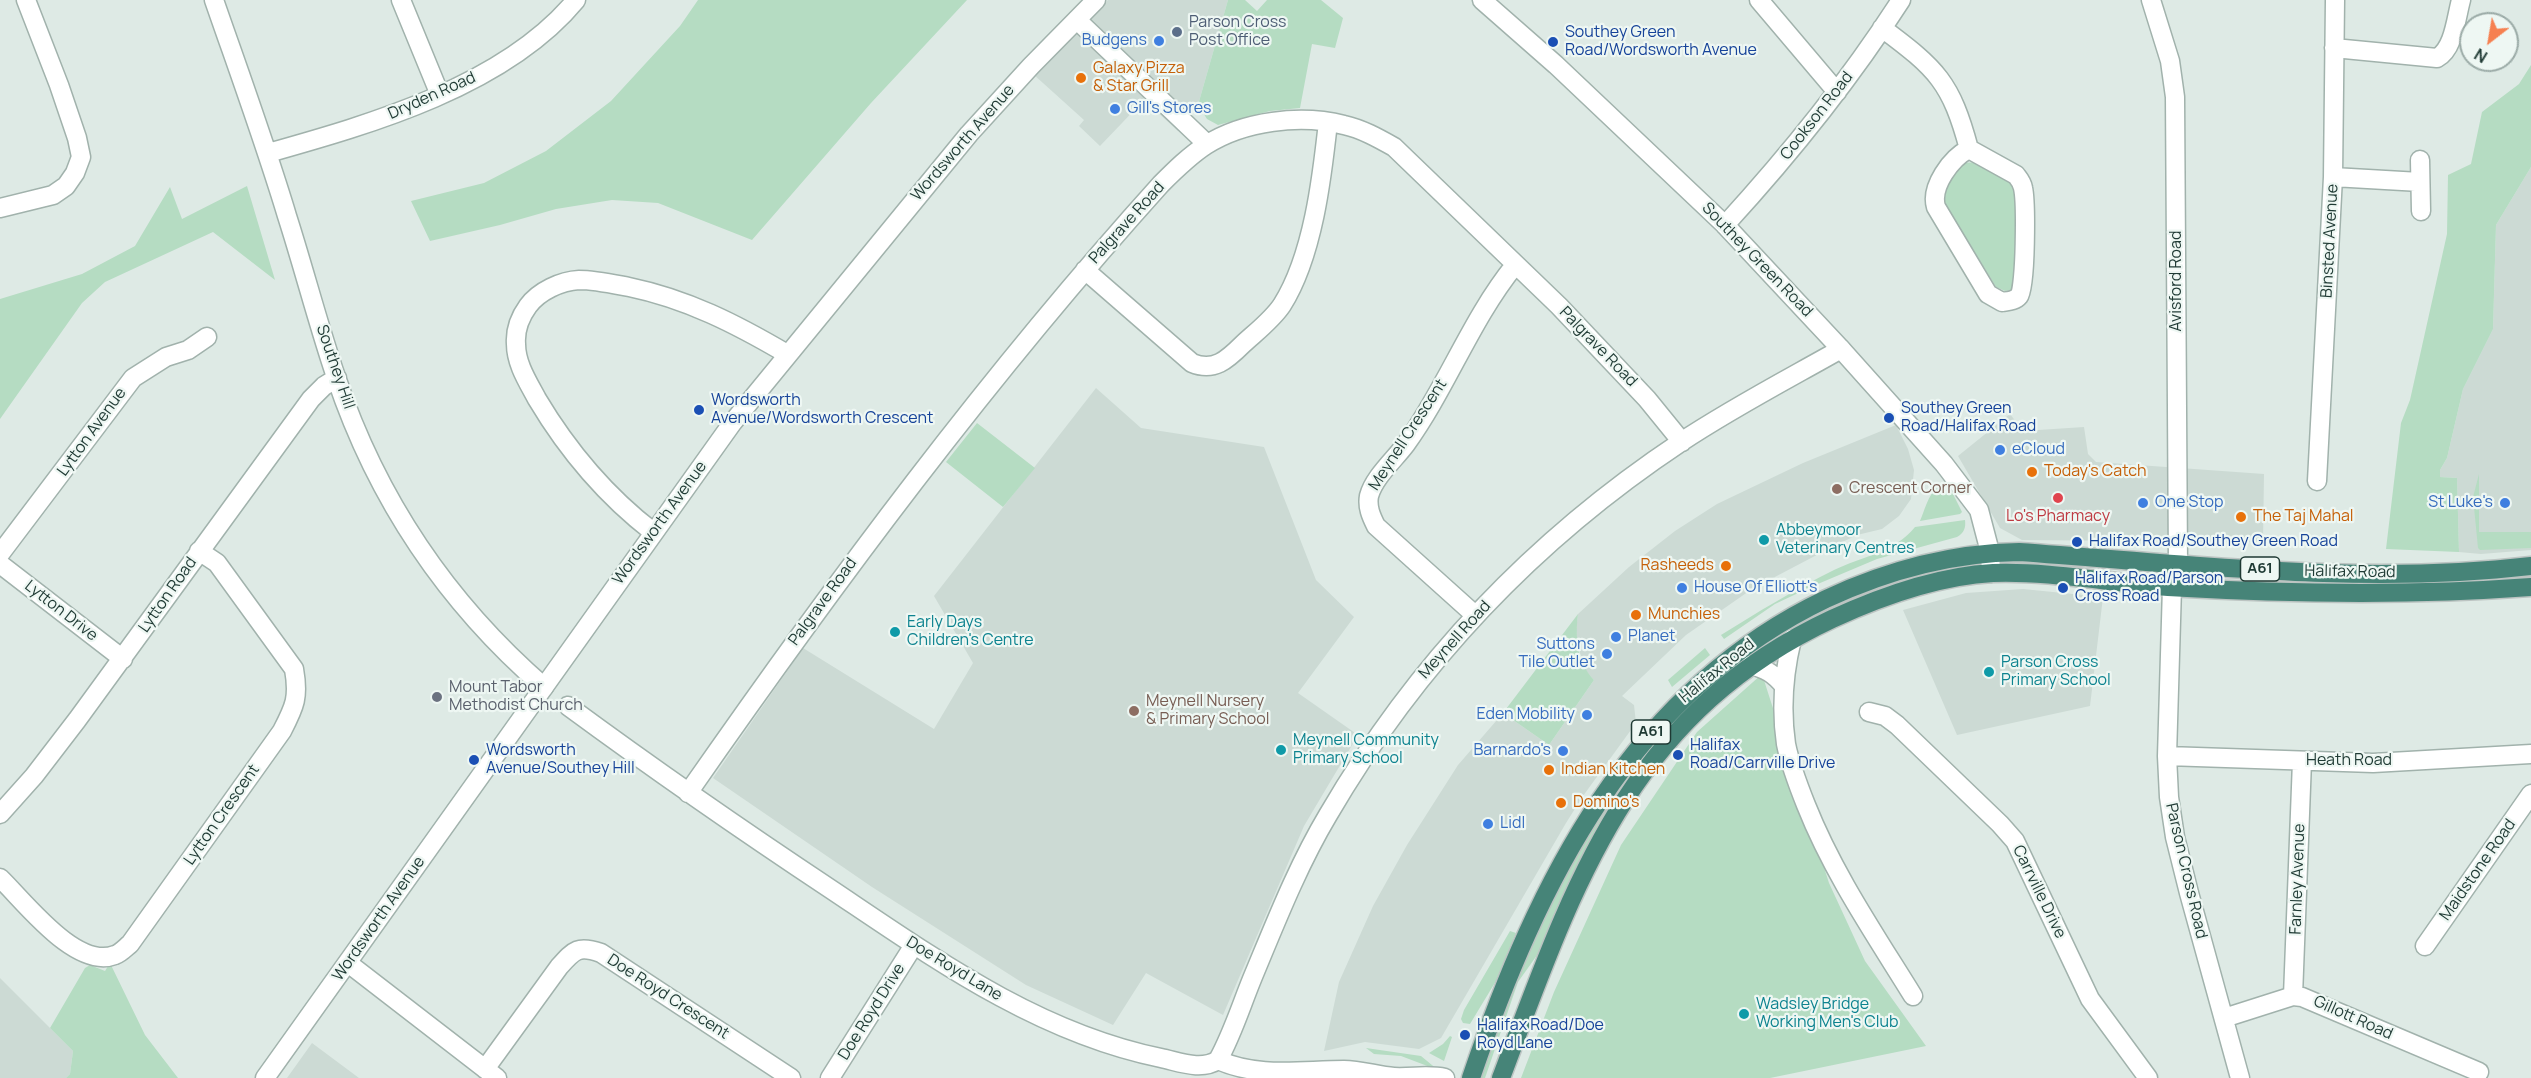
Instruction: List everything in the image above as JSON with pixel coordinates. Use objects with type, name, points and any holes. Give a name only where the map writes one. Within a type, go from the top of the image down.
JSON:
[{"type":"highway","name":"Halifax Road","points":[[1471,1078],[1528,931],[1564,858],[1621,767],[1664,717],[1728,658],[1799,612],[1852,586],[1940,559],[1990,552],[2019,552],[2178,565],[2387,574],[2531,566]]},
{"type":"highway","name":"Halifax Road","points":[[1501,1078],[1553,939],[1607,827],[1637,780],[1678,729],[1751,665],[1792,639],[1852,610],[1898,592],[1944,580],[1991,573],[2172,587],[2294,592],[2410,594],[2531,587]]},
{"type":"street","points":[[0,207],[53,195],[66,186],[75,173],[81,157],[78,138],[26,0]]},
{"type":"street","name":"Southey Hill","points":[[214,0],[268,153],[336,378],[377,474],[399,514],[456,598],[486,633],[544,687]]},
{"type":"street","points":[[401,0],[440,95]]},
{"type":"street","name":"Dryden Road","points":[[268,153],[398,113],[440,95],[511,56],[543,32],[576,0]]},
{"type":"street","name":"Wordsworth Avenue","points":[[265,1078],[733,422],[969,134],[1096,0]]},
{"type":"street","name":"Southey Green Road","points":[[1482,0],[1556,65],[1725,225],[1841,349],[1944,464],[1974,502],[1979,510],[1990,552]]},
{"type":"street","name":"Cookson Road","points":[[1725,225],[1769,177],[1837,92],[1901,0]]},
{"type":"street","name":"Avisford Road","points":[[2151,0],[2168,52],[2175,97],[2178,565]]},
{"type":"street","name":"Binsted Avenue","points":[[2317,481],[2333,177],[2335,0]]},
{"type":"street","points":[[2334,48],[2437,58],[2444,54],[2448,47],[2461,0]]},
{"type":"street","points":[[1759,1],[1837,92]]},
{"type":"street","points":[[1077,20],[1207,144]]},
{"type":"street","points":[[1882,28],[1916,53],[1947,88],[1957,106],[1969,149],[2016,176],[2024,189],[2023,284],[2021,294],[2015,299],[2002,302],[1988,294],[1936,207],[1935,191],[1954,159],[1969,149]]},
{"type":"street","name":"Palgrave Road","points":[[688,793],[800,632],[864,546],[1017,351],[1161,184],[1185,160],[1207,144],[1235,132],[1274,122],[1328,122],[1360,130],[1394,147],[1627,377],[1682,442]]},
{"type":"street","points":[[1085,270],[1192,363],[1202,367],[1214,366],[1226,361],[1281,306],[1292,286],[1304,253],[1322,184],[1328,122]]},
{"type":"street","points":[[2420,160],[2421,211]]},
{"type":"street","points":[[2333,177],[2420,182]]},
{"type":"street","name":"Meynell Crescent","points":[[1475,615],[1376,526],[1368,506],[1370,494],[1376,482],[1429,409],[1482,313],[1515,265]]},
{"type":"street","points":[[653,532],[628,513],[576,457],[532,390],[520,366],[516,331],[533,300],[558,285],[579,280],[615,284],[663,294],[726,319],[787,354]]},
{"type":"street","name":"Lytton Avenue","points":[[0,555],[133,378],[166,357],[188,350],[207,337]]},
{"type":"street","name":"Meynell Road","points":[[1218,1060],[1276,921],[1327,816],[1393,714],[1445,647],[1521,569],[1570,525],[1682,442],[1841,349]]},
{"type":"street","name":"Lytton Road","points":[[0,814],[34,776],[123,659],[311,399],[336,378]]},
{"type":"street","name":"Lytton Crescent","points":[[0,878],[60,938],[81,953],[98,957],[116,955],[130,944],[282,731],[294,708],[298,689],[294,669],[217,563],[199,551]]},
{"type":"street","points":[[1990,552],[1991,573]]},
{"type":"street","name":"Lytton Drive","points":[[0,564],[123,659]]},
{"type":"street","name":"Parson Cross Road","points":[[2172,587],[2167,756],[2169,797],[2175,837],[2240,1078]]},
{"type":"street","points":[[1792,639],[1784,686],[1786,744],[1799,787],[1818,836],[1839,878],[1913,996]]},
{"type":"street","name":"Halifax Road","points":[[1751,665],[1766,669],[1784,686]]},
{"type":"street","name":"Doe Royd Lane","points":[[568,706],[688,793],[914,945],[1017,1006],[1063,1028],[1151,1056],[1196,1066],[1209,1065],[1218,1060]]},
{"type":"street","name":"Carrville Drive","points":[[1869,712],[1885,716],[1897,725],[2015,841],[2094,1006],[2148,1078]]},
{"type":"street","name":"Heath Road","points":[[2167,756],[2373,763],[2531,754]]},
{"type":"street","name":"Farnley Avenue","points":[[2293,996],[2302,761]]},
{"type":"street","name":"Maidstone Road","points":[[2425,946],[2531,794]]},
{"type":"street","name":"Doe Royd Drive","points":[[830,1078],[914,945]]},
{"type":"street","name":"Doe Royd Crescent","points":[[348,963],[491,1073],[559,967],[573,951],[587,948],[601,953],[791,1078]]},
{"type":"street","name":"Gillott Road","points":[[2224,1018],[2293,996],[2312,999],[2479,1072]]},
{"type":"street","points":[[1218,1060],[1245,1072],[1263,1075],[1308,1070],[1348,1070],[1396,1078],[1434,1075],[1445,1078]]},
{"type":"shaded area","points":[[1108,0],[1228,0],[1198,105],[1178,131],[1144,100],[1100,146],[1079,126],[1084,120],[1033,74]]},
{"type":"shaded area","points":[[2531,167],[2531,550],[2481,554],[2459,552],[2457,478],[2440,477],[2440,470],[2447,458],[2463,389],[2493,329],[2496,225]]},
{"type":"shaded area","name":"Meynell Nursery & Primary School","points":[[1096,388],[1141,428],[1264,447],[1316,580],[1354,617],[1298,693],[1358,735],[1304,826],[1223,1015],[1146,973],[1113,1025],[1026,985],[872,887],[713,778],[803,648],[934,729],[973,663],[934,596]]},
{"type":"shaded area","points":[[2010,414],[2023,431],[2084,427],[2088,454],[2096,462],[2264,474],[2263,542],[2022,540],[2000,528],[1958,456]]},
{"type":"shaded area","points":[[1896,425],[1908,449],[1914,470],[1911,499],[1899,516],[1882,529],[1857,535],[1752,589],[1686,635],[1622,696],[1634,705],[1636,723],[1566,823],[1441,1038],[1419,1049],[1365,1042],[1324,1051],[1339,982],[1373,906],[1407,845],[1458,765],[1503,713],[1549,745],[1594,680],[1585,670],[1578,646],[1576,631],[1578,614],[1629,567],[1675,531],[1717,504],[1803,463]]},
{"type":"shaded area","points":[[2023,589],[2103,597],[2090,706],[1957,735],[1903,610],[1966,593]]},
{"type":"shaded area","points":[[0,978],[73,1051],[70,1074],[66,1078],[0,1078]]},
{"type":"shaded area","points":[[312,1043],[359,1078],[287,1078]]},
{"type":"green space","points":[[698,0],[967,0],[871,103],[752,240],[658,203],[612,200],[556,209],[430,241],[411,201],[484,183],[546,151],[611,101],[680,26]]},
{"type":"green space","points":[[1228,0],[1245,0],[1257,11],[1267,0],[1321,0],[1343,18],[1335,48],[1312,44],[1300,108],[1270,111],[1218,125],[1207,119],[1198,105]]},
{"type":"green space","points":[[2531,65],[2531,167],[2496,225],[2493,329],[2463,389],[2447,458],[2440,470],[2440,477],[2457,478],[2459,552],[2386,549],[2401,423],[2410,400],[2447,234],[2448,175],[2471,164],[2482,112],[2519,84]]},
{"type":"green space","points":[[1981,162],[2014,181],[2019,191],[2018,282],[2012,290],[2005,291],[1996,287],[1944,202],[1943,191],[1959,163]]},
{"type":"green space","points":[[247,186],[275,280],[213,232],[105,282],[82,303],[0,419],[0,299],[82,274],[135,246],[170,187],[182,219]]},
{"type":"green space","points":[[977,423],[1035,468],[1003,507],[946,462]]},
{"type":"green space","points":[[2479,474],[2479,532],[2531,532],[2531,548],[2480,550],[2478,548],[2473,497]]},
{"type":"green space","points":[[1941,486],[1951,490],[1962,512],[1920,521],[1930,496]]},
{"type":"green space","points":[[1965,520],[1964,530],[1957,537],[1877,559],[1775,604],[1724,639],[1721,635],[1819,578],[1844,565],[1888,548],[1915,527]]},
{"type":"green space","points":[[1578,614],[1578,649],[1588,673],[1594,680],[1549,745],[1503,713]]},
{"type":"green space","points":[[1705,648],[1710,655],[1672,687],[1668,680]]},
{"type":"green space","points":[[1762,674],[1829,883],[1865,961],[1926,1046],[1770,1078],[1521,1078],[1554,992],[1621,845],[1697,732]]},
{"type":"green space","points":[[1664,731],[1551,925],[1540,951],[1518,982],[1485,1078],[1479,1078],[1516,976],[1544,915],[1604,806],[1645,749]]},
{"type":"green space","points":[[1510,931],[1516,933],[1496,981],[1470,1024],[1463,1023],[1461,1019],[1464,1010]]},
{"type":"green space","points":[[110,963],[145,1035],[178,1078],[66,1078],[70,1074],[73,1051],[50,1028],[85,968],[90,965],[105,971]]},
{"type":"green space","points":[[1450,1036],[1452,1037],[1444,1061],[1429,1053],[1443,1044]]},
{"type":"green space","points":[[1366,1048],[1421,1056],[1438,1070],[1401,1056],[1374,1054]]},
{"type":"place","name":"Parson Cross Post Office","points":[[1177,32]]},
{"type":"place","name":"Budgens","points":[[1159,41]]},
{"type":"place","name":"Southey Green Road/Wordsworth Avenue","points":[[1553,42]]},
{"type":"place","name":"Galaxy Pizza & Star Grill","points":[[1081,78]]},
{"type":"place","name":"Gill's Stores","points":[[1115,109]]},
{"type":"place","name":"Wordsworth Avenue/Wordsworth Crescent","points":[[699,410]]},
{"type":"place","name":"Southey Green Road/Halifax Road","points":[[1889,418]]},
{"type":"place","name":"eCloud","points":[[2000,450]]},
{"type":"place","name":"Today's Catch","points":[[2032,472]]},
{"type":"place","name":"Crescent Corner","points":[[1837,489]]},
{"type":"place","name":"Lo's Pharmacy","points":[[2058,498]]},
{"type":"place","name":"One Stop","points":[[2143,503]]},
{"type":"place","name":"St Luke's","points":[[2505,503]]},
{"type":"place","name":"The Taj Mahal","points":[[2241,517]]},
{"type":"place","name":"Abbeymoor Veterinary Centres","points":[[1764,540]]},
{"type":"place","name":"Halifax Road/Southey Green Road","points":[[2077,542]]},
{"type":"place","name":"Rasheeds","points":[[1726,566]]},
{"type":"place","name":"House Of Elliott's","points":[[1682,588]]},
{"type":"place","name":"Halifax Road/Parson Cross Road","points":[[2063,588]]},
{"type":"place","name":"Munchies","points":[[1636,615]]},
{"type":"place","name":"Early Days Children's Centre","points":[[895,632]]},
{"type":"place","name":"Planet","points":[[1616,637]]},
{"type":"place","name":"Suttons Tile Outlet","points":[[1607,654]]},
{"type":"place","name":"Parson Cross Primary School","points":[[1989,672]]},
{"type":"place","name":"Mount Tabor Methodist Church","points":[[437,697]]},
{"type":"place","name":"Meynell Nursery & Primary School","points":[[1134,711]]},
{"type":"place","name":"Eden Mobility","points":[[1587,715]]},
{"type":"place","name":"Meynell Community Primary School","points":[[1281,750]]},
{"type":"place","name":"Barnardo's","points":[[1563,751]]},
{"type":"place","name":"Halifax Road/Carrville Drive","points":[[1678,755]]},
{"type":"place","name":"Wordsworth Avenue/Southey Hill","points":[[474,760]]},
{"type":"place","name":"Indian Kitchen","points":[[1549,770]]},
{"type":"place","name":"Domino's","points":[[1561,803]]},
{"type":"place","name":"Lidl","points":[[1488,824]]},
{"type":"place","name":"Wadsley Bridge Working Men's Club","points":[[1744,1014]]},
{"type":"place","name":"Halifax Road/Doe Royd Lane","points":[[1465,1035]]}]
